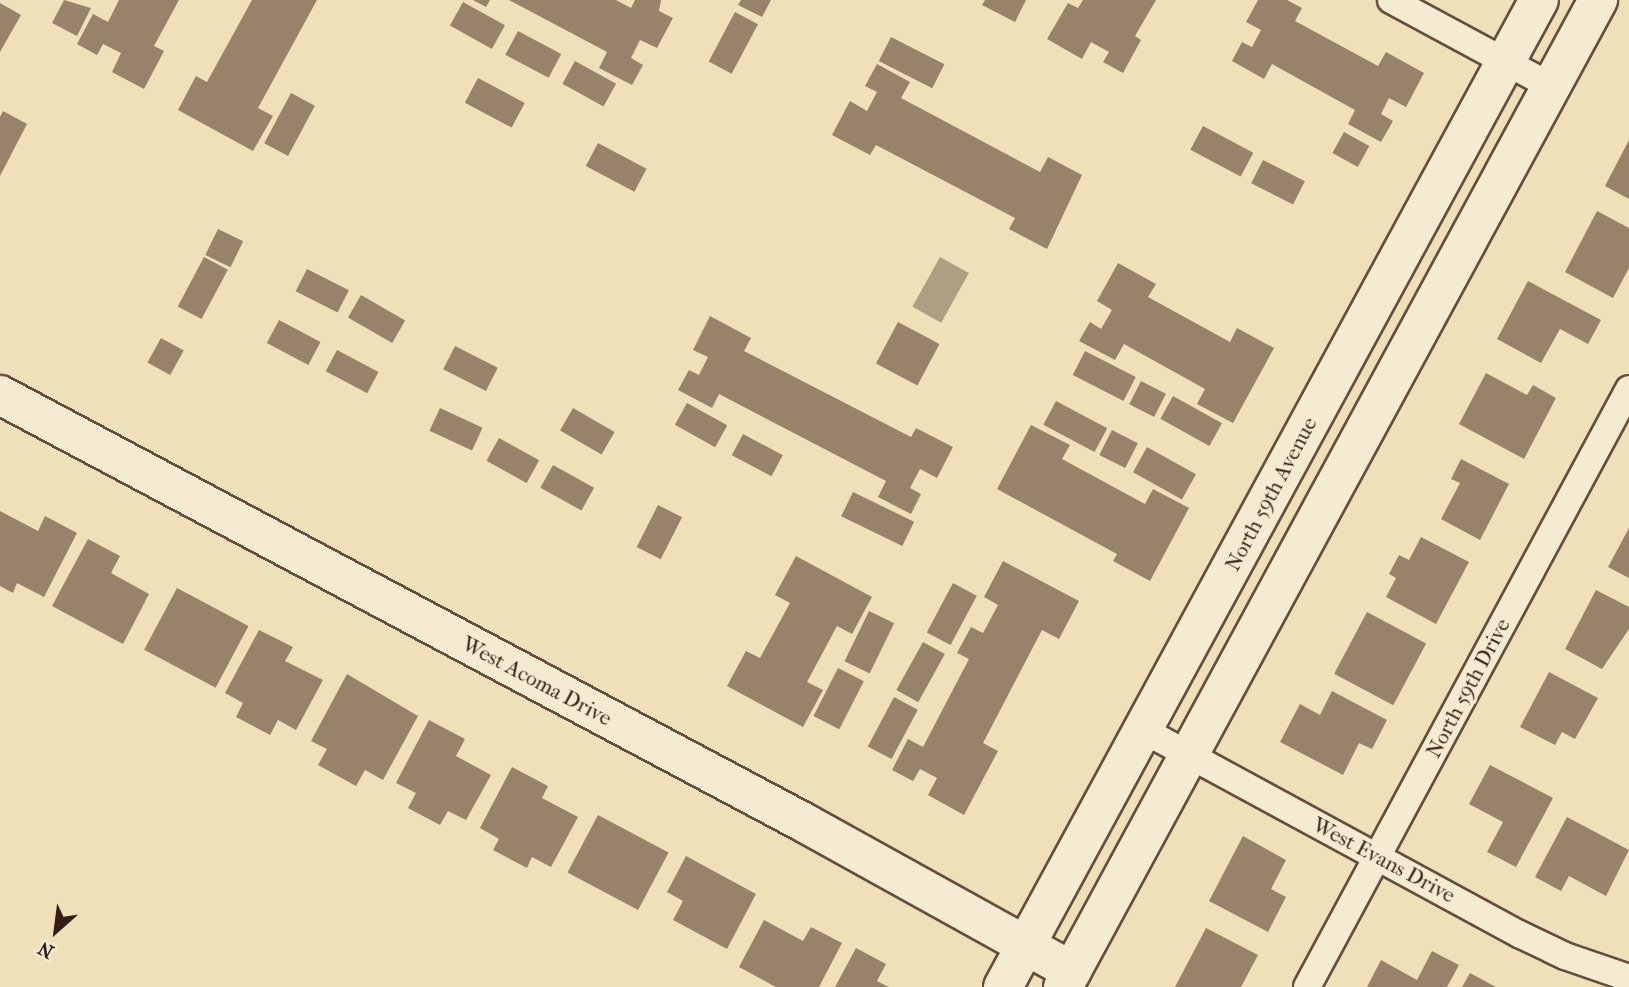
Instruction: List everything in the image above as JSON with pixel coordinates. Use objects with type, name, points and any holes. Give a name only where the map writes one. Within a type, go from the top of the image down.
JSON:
[{"type":"main road","name":"North 59th Avenue","points":[[1003,987],[1539,0]]},
{"type":"main road","points":[[1068,979],[1598,0]]},
{"type":"main road","name":"West Acoma Drive","points":[[0,395],[1025,945],[1068,979]]},
{"type":"street","points":[[1391,0],[1551,86]]},
{"type":"street","name":"North 59th Drive","points":[[1307,987],[1629,389]]},
{"type":"street","name":"West Evans Drive","points":[[1143,730],[1565,956],[1629,978]]},
{"type":"shaded area","points":[[940,257],[969,273],[941,323],[912,307]]},
{"type":"building","points":[[64,0],[91,8],[77,36],[52,23]]},
{"type":"building","points":[[119,0],[179,0],[154,46],[164,51],[144,89],[112,72],[121,53],[103,44],[97,55],[77,44],[93,14],[108,22]]},
{"type":"building","points":[[252,0],[317,0],[258,108],[273,116],[253,151],[178,110],[196,76],[207,82]]},
{"type":"building","points":[[473,0],[490,0],[486,7]]},
{"type":"building","points":[[509,0],[616,0],[631,8],[635,0],[661,0],[659,11],[673,18],[657,48],[640,40],[631,58],[643,65],[632,85],[599,68],[607,52]]},
{"type":"building","points":[[741,0],[771,0],[762,17],[738,5]]},
{"type":"building","points":[[985,0],[1026,0],[1015,22],[982,5]]},
{"type":"building","points":[[1083,0],[1156,0],[1135,36],[1141,40],[1123,73],[1103,62],[1109,52],[1091,42],[1082,59],[1047,39],[1068,3],[1078,8]]},
{"type":"building","points":[[1258,0],[1287,0],[1302,8],[1295,21],[1378,66],[1386,52],[1424,73],[1406,107],[1389,98],[1381,114],[1393,121],[1381,142],[1348,124],[1355,110],[1272,64],[1264,79],[1232,61],[1242,42],[1252,47],[1261,30],[1246,22]]},
{"type":"building","points":[[463,2],[505,25],[492,49],[450,26]]},
{"type":"building","points":[[0,3],[21,15],[0,52]]},
{"type":"building","points":[[735,12],[758,24],[732,74],[709,61]]},
{"type":"building","points":[[518,31],[561,54],[549,78],[505,55]]},
{"type":"building","points":[[891,37],[944,64],[932,88],[879,61]]},
{"type":"building","points":[[575,61],[616,84],[604,107],[562,84]]},
{"type":"building","points":[[877,64],[910,82],[901,98],[1040,172],[1048,157],[1082,175],[1047,249],[1009,229],[1015,218],[876,145],[870,155],[832,135],[850,101],[867,111],[877,92],[865,86]]},
{"type":"building","points":[[478,78],[525,103],[512,128],[465,103]]},
{"type":"building","points":[[291,93],[315,106],[288,156],[264,143]]},
{"type":"building","points":[[3,111],[27,124],[0,176],[0,117]]},
{"type":"building","points":[[1203,126],[1253,153],[1241,177],[1190,150]]},
{"type":"building","points":[[1344,132],[1369,146],[1358,167],[1332,153]]},
{"type":"building","points":[[1629,140],[1629,199],[1605,186]]},
{"type":"building","points":[[598,143],[647,169],[634,192],[586,166]]},
{"type":"building","points":[[1263,160],[1305,181],[1293,205],[1251,183]]},
{"type":"building","points":[[1597,211],[1629,228],[1629,268],[1613,298],[1565,272]]},
{"type":"building","points":[[218,229],[243,241],[230,267],[205,255]]},
{"type":"building","points":[[204,257],[228,270],[202,319],[178,306]]},
{"type":"building","points":[[1118,263],[1156,284],[1148,297],[1230,342],[1237,328],[1274,348],[1233,423],[1197,404],[1205,389],[1124,344],[1115,360],[1079,341],[1090,322],[1101,329],[1112,310],[1097,301]]},
{"type":"building","points":[[307,269],[349,290],[338,313],[296,291]]},
{"type":"building","points":[[1528,281],[1601,320],[1588,344],[1560,329],[1541,363],[1497,339]]},
{"type":"building","points":[[361,295],[405,320],[392,343],[348,318]]},
{"type":"building","points":[[710,316],[751,338],[744,351],[911,437],[916,428],[953,447],[937,478],[920,469],[910,488],[921,494],[911,514],[878,497],[886,481],[719,394],[712,408],[678,390],[689,370],[699,375],[708,357],[693,350]]},
{"type":"building","points":[[279,320],[320,342],[308,365],[267,343]]},
{"type":"building","points":[[898,322],[939,344],[917,386],[876,363]]},
{"type":"building","points":[[161,338],[184,351],[170,375],[147,362]]},
{"type":"building","points":[[455,346],[498,368],[486,391],[443,369]]},
{"type":"building","points":[[337,350],[378,372],[367,393],[326,371]]},
{"type":"building","points":[[1085,351],[1136,377],[1124,401],[1073,375]]},
{"type":"building","points":[[1486,373],[1527,395],[1533,385],[1556,398],[1524,459],[1459,424]]},
{"type":"building","points":[[1141,381],[1166,394],[1154,417],[1129,404]]},
{"type":"building","points":[[1173,396],[1222,423],[1209,446],[1160,419]]},
{"type":"building","points":[[1056,401],[1107,428],[1095,452],[1043,425]]},
{"type":"building","points":[[687,403],[727,425],[715,447],[675,425]]},
{"type":"building","points":[[440,408],[483,428],[472,451],[429,431]]},
{"type":"building","points":[[573,408],[615,432],[602,455],[560,431]]},
{"type":"building","points":[[1031,425],[1070,445],[1062,459],[1145,504],[1153,489],[1189,508],[1150,581],[1113,561],[1117,554],[997,489]]},
{"type":"building","points":[[1112,430],[1138,443],[1125,468],[1099,455]]},
{"type":"building","points":[[743,434],[783,455],[771,476],[732,455]]},
{"type":"building","points":[[499,438],[539,460],[527,483],[486,461]]},
{"type":"building","points":[[1147,447],[1196,474],[1182,500],[1133,472]]},
{"type":"building","points":[[1461,459],[1509,484],[1480,540],[1441,519],[1460,483],[1451,479]]},
{"type":"building","points":[[553,465],[594,488],[582,511],[540,488]]},
{"type":"building","points":[[853,492],[914,522],[902,546],[841,516]]},
{"type":"building","points":[[658,505],[682,517],[661,559],[637,547]]},
{"type":"building","points":[[0,511],[38,531],[45,516],[77,533],[44,597],[17,583],[13,593],[0,586]]},
{"type":"building","points":[[1629,528],[1629,578],[1608,567]]},
{"type":"building","points":[[1421,537],[1469,562],[1436,624],[1386,597],[1396,578],[1389,574],[1399,555],[1409,560]]},
{"type":"building","points":[[88,539],[120,556],[111,573],[149,594],[123,644],[52,606]]},
{"type":"building","points":[[796,556],[872,597],[852,634],[837,626],[807,682],[823,690],[803,727],[727,686],[746,651],[760,658],[790,603],[775,595]]},
{"type":"building","points":[[1003,561],[1079,601],[1059,639],[1042,630],[983,743],[998,751],[964,815],[928,795],[937,778],[920,769],[913,781],[892,770],[908,739],[923,747],[969,659],[957,653],[971,627],[983,633],[998,605],[984,597]]},
{"type":"building","points":[[953,583],[977,596],[951,645],[927,632]]},
{"type":"building","points":[[177,588],[249,626],[216,688],[144,650]]},
{"type":"building","points":[[1596,590],[1629,607],[1629,629],[1602,669],[1565,649]]},
{"type":"building","points":[[869,611],[894,623],[870,674],[844,661]]},
{"type":"building","points":[[1367,612],[1426,643],[1393,705],[1334,674]]},
{"type":"building","points":[[259,630],[293,647],[285,661],[323,680],[296,730],[278,720],[270,735],[236,717],[243,703],[225,693]]},
{"type":"building","points":[[923,642],[945,654],[918,702],[896,690]]},
{"type":"building","points":[[838,668],[864,681],[839,729],[813,716]]},
{"type":"building","points":[[1549,672],[1598,698],[1575,739],[1562,732],[1555,745],[1520,727]]},
{"type":"building","points":[[347,674],[418,716],[383,780],[365,770],[356,786],[318,765],[327,749],[311,741]]},
{"type":"building","points":[[1332,691],[1387,720],[1372,749],[1359,743],[1343,775],[1280,742],[1300,704],[1320,715]]},
{"type":"building","points":[[894,697],[918,710],[892,759],[868,746]]},
{"type":"building","points":[[429,720],[465,739],[456,756],[491,775],[466,820],[448,811],[440,825],[408,808],[416,793],[396,783]]},
{"type":"building","points":[[1490,765],[1553,798],[1516,867],[1487,852],[1503,822],[1469,804]]},
{"type":"building","points":[[512,767],[548,786],[542,798],[578,817],[551,867],[532,857],[527,868],[493,850],[499,839],[480,828]]},
{"type":"building","points":[[598,815],[669,853],[638,910],[567,872]]},
{"type":"building","points":[[1567,817],[1629,850],[1606,896],[1569,876],[1561,891],[1535,877]]},
{"type":"building","points":[[1243,836],[1286,860],[1271,889],[1286,897],[1268,932],[1209,901]]},
{"type":"building","points":[[686,856],[756,894],[727,949],[673,920],[683,901],[667,892]]},
{"type":"building","points":[[764,920],[803,941],[811,927],[842,943],[819,987],[776,987],[739,967]]},
{"type":"building","points":[[1206,928],[1258,955],[1241,987],[1175,987]]},
{"type":"building","points":[[856,948],[886,964],[877,981],[889,987],[835,987]]},
{"type":"building","points":[[1432,951],[1459,965],[1447,987],[1367,987],[1381,960],[1417,980]]},
{"type":"building","points":[[1470,973],[1496,987],[1462,987]]}]
